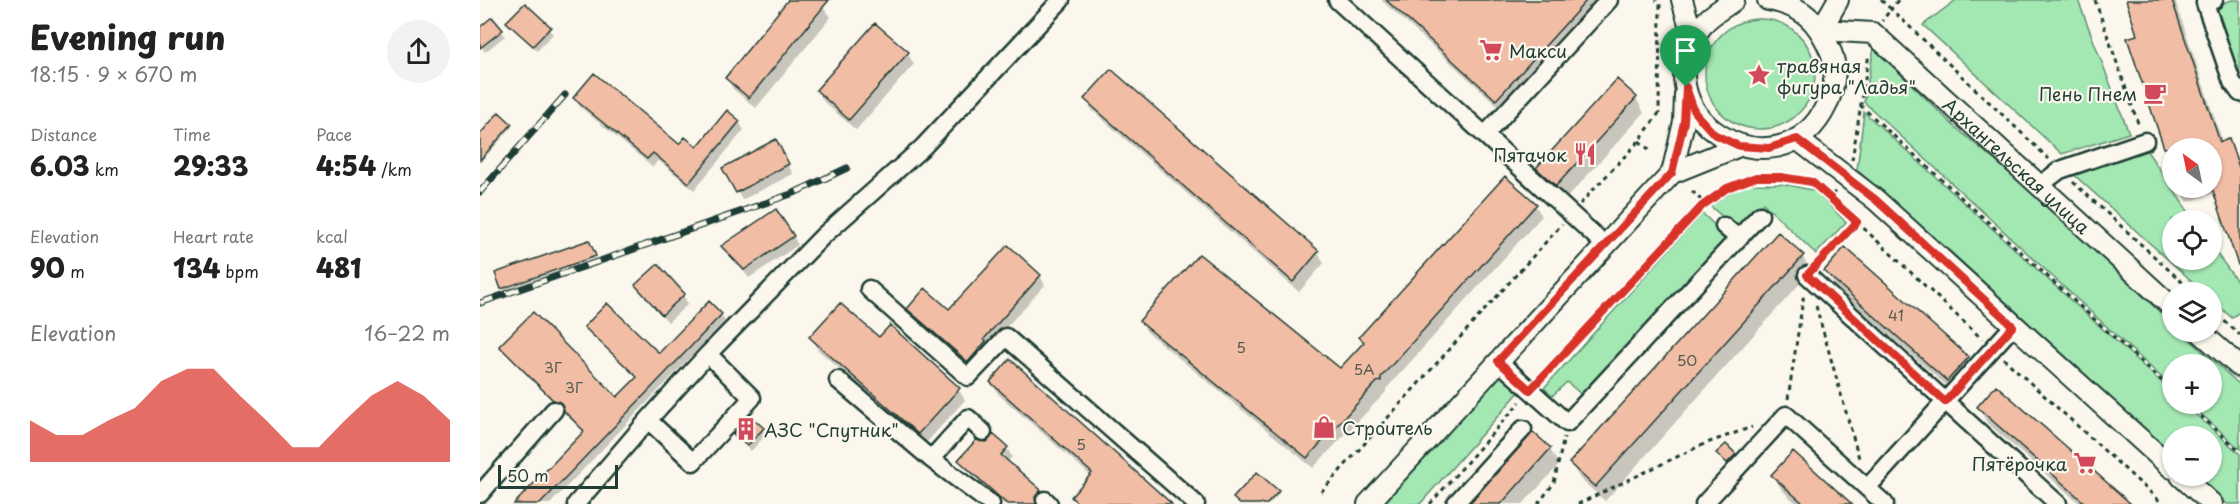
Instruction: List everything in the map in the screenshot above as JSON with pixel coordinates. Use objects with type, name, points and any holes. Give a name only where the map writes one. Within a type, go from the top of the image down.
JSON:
[{"type":"main road","points":[[1682,0],[1694,41]]},
{"type":"main road","points":[[1672,173],[1684,122],[1685,67],[1694,41],[1706,21],[1734,0]]},
{"type":"main road","points":[[1821,30],[1838,0]]},
{"type":"main road","points":[[1686,87],[1695,113],[1714,134],[1739,146],[1769,148],[1797,139],[1820,118],[1833,90],[1834,59],[1821,30],[1806,14],[1782,1]]},
{"type":"main road","points":[[1821,30],[1873,33]]},
{"type":"main road","name":"Архангельская улица","points":[[1873,33],[2162,298]]},
{"type":"main road","points":[[1797,139],[1849,177],[2162,459]]},
{"type":"main road","points":[[1368,504],[1672,173],[1739,146]]},
{"type":"main road","points":[[2211,342],[2240,368]]},
{"type":"main road","points":[[2192,486],[2212,504]]},
{"type":"lane","points":[[576,504],[708,354],[823,236],[923,147],[1061,0]]},
{"type":"lane","points":[[1337,0],[1605,245]]},
{"type":"lane","points":[[1485,135],[1609,0]]},
{"type":"lane","points":[[2208,1],[2232,82],[2240,93]]},
{"type":"lane","points":[[2038,186],[2060,170],[2145,141]]},
{"type":"lane","points":[[1498,361],[1567,423],[1760,214]]},
{"type":"lane","points":[[1724,226],[1738,238]]},
{"type":"lane","points":[[1807,275],[2058,504]]},
{"type":"lane","points":[[869,289],[968,377],[1006,337],[1196,504]]},
{"type":"lane","points":[[1867,488],[2013,326]]},
{"type":"lane","points":[[648,420],[693,462],[752,398],[708,354]]},
{"type":"lane","points":[[838,380],[931,459],[991,504]]},
{"type":"lane","points":[[480,494],[554,410]]},
{"type":"lane","points":[[1704,504],[1786,415],[1885,504]]},
{"type":"lane","points":[[931,459],[968,418],[983,432]]},
{"type":"lane","points":[[1455,504],[1523,429]]},
{"type":"path","points":[[1321,492],[1639,141],[1659,113],[1660,4],[1656,0]]},
{"type":"path","points":[[1881,0],[2182,282]]},
{"type":"path","points":[[1829,197],[1849,177],[1873,33],[1898,0]]},
{"type":"path","points":[[2095,0],[2145,141]]},
{"type":"path","points":[[1860,105],[2162,381]]},
{"type":"path","points":[[1639,141],[1651,152]]},
{"type":"path","points":[[1430,504],[1530,390],[1705,204],[1727,188],[1756,177],[1781,177],[1812,182],[2163,504]]},
{"type":"path","points":[[1692,191],[1705,204]]},
{"type":"path","points":[[1786,415],[1807,275],[1857,222]]},
{"type":"path","points":[[1807,275],[1867,488]]},
{"type":"path","points":[[2222,319],[2240,335]]},
{"type":"path","points":[[2198,414],[2240,451]]},
{"type":"path","points":[[1538,504],[1554,483],[1567,423]]},
{"type":"path","points":[[1578,504],[1704,444],[1755,426]]},
{"type":"green space","points":[[1956,0],[2078,0],[2129,133],[2062,154],[1923,25]]},
{"type":"green space","points":[[2232,0],[2240,0],[2240,86],[2212,7]]},
{"type":"green space","points":[[1760,19],[1781,23],[1799,35],[1811,53],[1815,74],[1811,95],[1799,113],[1781,125],[1760,129],[1739,125],[1721,113],[1709,95],[1705,74],[1709,53],[1721,35],[1739,23]]},
{"type":"green space","points":[[1874,48],[1954,126],[2059,215],[2162,314],[2162,342],[2192,342],[2205,354],[2162,354],[2162,378],[1864,102]]},
{"type":"green space","points":[[1864,112],[2162,383],[2162,414],[2195,414],[2209,426],[2162,426],[2162,445],[1951,252],[1857,170]]},
{"type":"green space","points":[[2145,148],[2162,173],[2162,198],[2179,198],[2187,210],[2162,210],[2162,254],[2072,173]]},
{"type":"green space","points":[[1742,184],[1784,184],[1816,191],[1846,222],[1816,254],[1763,203],[1737,229],[1710,206]]},
{"type":"green space","points":[[1702,213],[1729,239],[1583,396],[1567,382],[1552,396],[1544,388]]},
{"type":"green space","points":[[2222,261],[2240,285],[2240,311],[2232,318],[2222,309],[2222,282],[2193,282],[2180,270],[2222,270]]},
{"type":"green space","points":[[2222,369],[2240,385],[2240,449],[2222,433],[2222,426],[2214,426],[2201,414],[2222,414]]},
{"type":"green space","points":[[1502,374],[1521,390],[1420,504],[1383,504]]},
{"type":"green space","points":[[2222,438],[2240,454],[2240,504],[2227,504],[2207,486],[2222,486]]},
{"type":"building","points":[[788,0],[829,0],[749,98],[725,78]]},
{"type":"building","name":"Макси","points":[[1386,0],[1587,0],[1496,100]]},
{"type":"building","points":[[2126,0],[2172,0],[2219,138],[2162,138],[2162,142],[2127,38],[2137,35]]},
{"type":"building","points":[[525,3],[551,27],[533,46],[506,22]]},
{"type":"building","points":[[492,17],[503,30],[480,48],[480,27]]},
{"type":"building","points":[[875,23],[909,52],[849,120],[816,90]]},
{"type":"building","points":[[1111,69],[1319,251],[1293,282],[1084,99]]},
{"type":"building","points":[[594,73],[679,144],[685,137],[697,147],[727,110],[740,121],[689,183],[653,153],[647,159],[573,98]]},
{"type":"building","points":[[1617,79],[1637,97],[1556,186],[1536,168]]},
{"type":"building","points":[[499,112],[512,124],[480,160],[480,134]]},
{"type":"building","points":[[776,139],[789,164],[736,193],[722,168]]},
{"type":"building","points":[[2229,139],[2240,170],[2240,264],[2238,265],[2222,218],[2222,210],[2219,210],[2215,198],[2222,198],[2222,141]]},
{"type":"building","points":[[1505,176],[1537,204],[1381,377],[1381,381],[1377,382],[1307,458],[1139,321],[1199,254],[1340,368],[1364,342],[1359,337]]},
{"type":"building","points":[[776,209],[794,236],[744,270],[721,246]]},
{"type":"building","points":[[1778,232],[1804,255],[1595,487],[1569,463]]},
{"type":"building","points":[[589,240],[596,256],[501,289],[495,273]]},
{"type":"building","points":[[1008,245],[1041,275],[984,339],[986,341],[968,362],[907,309],[925,288],[949,309]]},
{"type":"building","points":[[1845,247],[1969,357],[1947,381],[1824,271]]},
{"type":"building","points":[[658,264],[685,294],[662,315],[635,285]]},
{"type":"building","points":[[709,301],[722,314],[540,504],[514,504],[584,431],[564,411],[561,403],[553,400],[499,346],[533,312],[617,397],[637,377],[584,327],[607,303],[659,353]]},
{"type":"building","points":[[840,303],[879,337],[890,325],[960,388],[918,434],[809,337]]},
{"type":"building","points":[[1010,359],[1172,504],[1079,504],[1071,497],[1092,473],[990,382]]},
{"type":"building","points":[[1996,385],[2131,504],[2086,504],[1977,407]]},
{"type":"building","name":"АЗС \"Спутник\"","points":[[750,416],[764,428],[747,446],[733,434]]},
{"type":"building","points":[[1533,432],[1551,448],[1501,504],[1469,504]]},
{"type":"building","points":[[993,434],[1008,447],[1001,455],[1041,490],[1035,497],[1036,504],[1007,504],[958,460],[976,440],[987,442]]},
{"type":"building","points":[[1726,444],[1736,454],[1727,463],[1716,453]]},
{"type":"building","points":[[1793,451],[1852,504],[1804,504],[1771,475]]},
{"type":"building","points":[[1257,472],[1279,491],[1267,504],[1240,504],[1233,498]]},
{"type":"railway","points":[[480,192],[565,95]]},
{"type":"railway","points":[[480,303],[794,193],[847,168]]},
{"type":"place","name":"Макси","points":[[1491,50]]},
{"type":"place","name":"травяная фигура \"Ладья\"","points":[[1759,75]]},
{"type":"place","name":"Пень Пнем","points":[[2155,93]]},
{"type":"place","name":"Пятачок","points":[[1585,154]]},
{"type":"place","name":"Строитель","points":[[1324,427]]},
{"type":"place","name":"АЗС \"Спутник\"","points":[[746,429]]},
{"type":"place","name":"Пятёрочка","points":[[2085,463]]},
{"type":"route","points":[[1686,87],[1695,113],[1714,134],[1739,146],[1769,148],[1797,139],[1849,177],[2013,326],[1945,402],[1807,275],[1857,222],[1812,182],[1781,177],[1756,177],[1727,188],[1702,206],[1530,390],[1498,361],[1672,173],[1684,122],[1686,87]]}]
